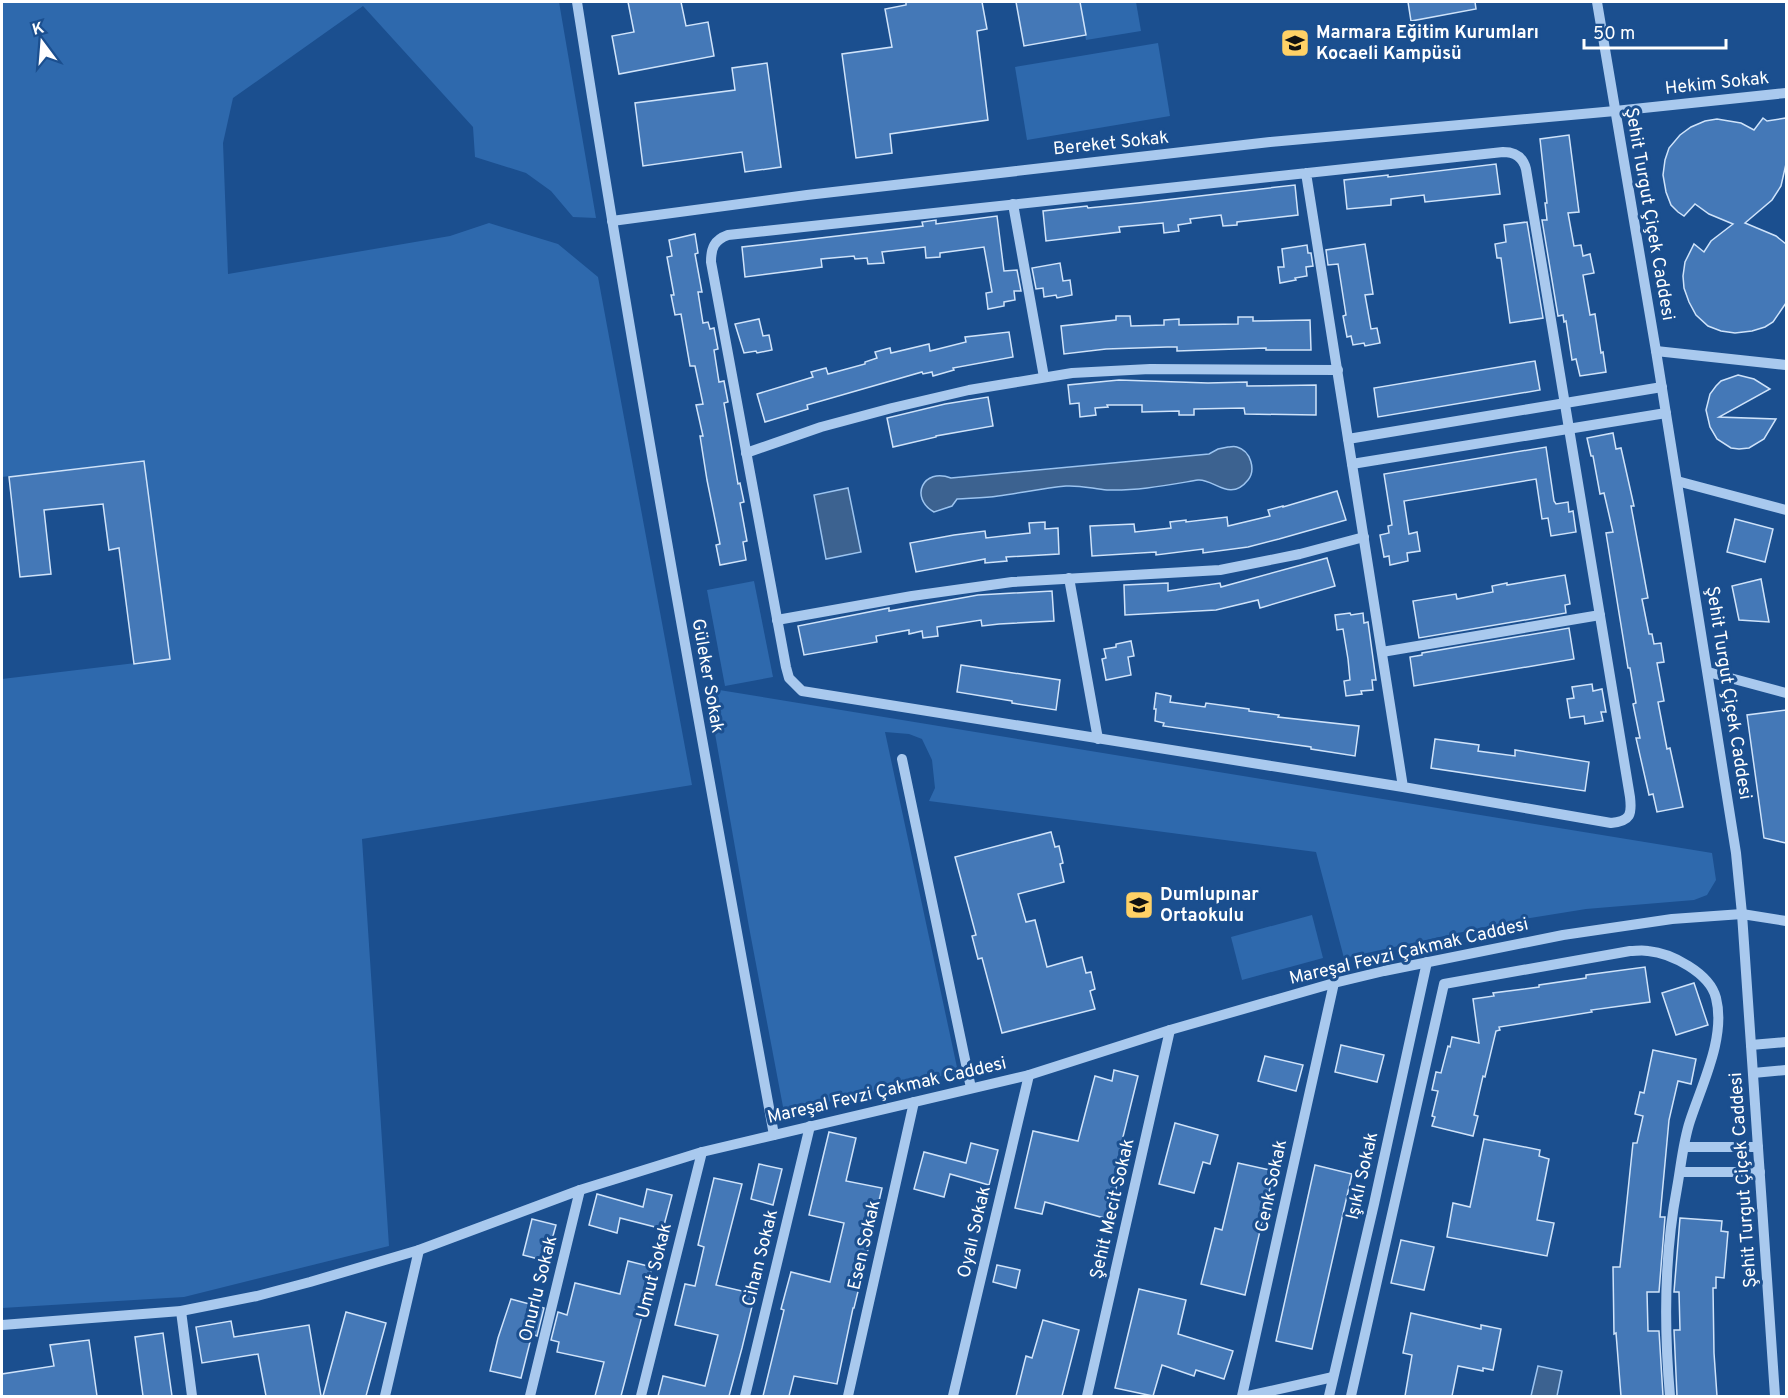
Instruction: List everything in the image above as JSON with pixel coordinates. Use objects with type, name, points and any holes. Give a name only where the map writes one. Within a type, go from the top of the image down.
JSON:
[{"type":"street","name":"Güleker Sokak","points":[[578,2],[612,221],[693,691],[774,1135]]},
{"type":"street","name":"Şehit Turgut Çiçek Caddesi","points":[[1598,2],[1736,853],[1774,1396]]},
{"type":"street","name":"Hekim Sokak","points":[[1615,111],[1786,93]]},
{"type":"street","name":"Bereket Sokak","points":[[612,221],[807,195],[1234,146],[1615,111]]},
{"type":"street","points":[[1503,152],[1511,152],[1524,161],[1630,797],[1632,810],[1628,818],[1622,822],[1611,822],[802,691],[789,678],[777,620],[711,262],[714,244],[720,238],[728,235],[1306,173],[1503,152]]},
{"type":"street","points":[[1306,173],[1403,787]]},
{"type":"street","points":[[1013,204],[1044,377]]},
{"type":"street","points":[[1656,351],[1786,365]]},
{"type":"street","points":[[746,453],[821,427],[892,408],[969,390],[1072,373],[1150,369],[1338,370]]},
{"type":"street","points":[[1348,439],[1662,387]]},
{"type":"street","points":[[1352,464],[1666,413]]},
{"type":"street","points":[[1677,481],[1786,510]]},
{"type":"street","points":[[777,620],[968,587],[1012,582],[1220,570],[1300,554],[1364,537]]},
{"type":"street","points":[[1070,578],[1098,739]]},
{"type":"street","points":[[1382,652],[1600,615]]},
{"type":"street","points":[[1708,672],[1786,693]]},
{"type":"street","points":[[902,759],[971,1088]]},
{"type":"street","name":"Mareşal Fevzi Çakmak Caddesi","points":[[2,1325],[181,1311],[257,1296],[419,1250],[580,1190],[702,1152],[1029,1075],[1170,1030],[1334,983],[1563,935],[1672,919],[1742,914],[1786,921]]},
{"type":"street","points":[[1351,1396],[1444,984],[1630,951],[1649,951],[1670,957],[1693,968],[1715,994],[1719,1010],[1713,1056],[1689,1123],[1670,1232],[1667,1282],[1670,1396]]},
{"type":"street","name":"Işıklı Sokak","points":[[1329,1396],[1427,962]]},
{"type":"street","name":"Cenk Sokak","points":[[1242,1396],[1334,983]]},
{"type":"street","name":"Şehit Mecit Sokak","points":[[1088,1396],[1170,1030]]},
{"type":"street","points":[[1751,1045],[1786,1042]]},
{"type":"street","points":[[1753,1073],[1786,1070]]},
{"type":"street","name":"Oyalı Sokak","points":[[953,1396],[1029,1075]]},
{"type":"street","name":"Esen Sokak","points":[[848,1396],[914,1101]]},
{"type":"street","name":"Cihan Sokak","points":[[745,1396],[810,1126]]},
{"type":"street","points":[[1685,1147],[1758,1147]]},
{"type":"street","name":"Umut Sokak","points":[[641,1396],[702,1152]]},
{"type":"street","points":[[1680,1172],[1760,1172]]},
{"type":"street","name":"Onurlu Sokak","points":[[530,1396],[580,1190]]},
{"type":"street","points":[[385,1396],[419,1250]]},
{"type":"street","points":[[181,1311],[192,1396]]},
{"type":"street","points":[[1248,1396],[1333,1377]]},
{"type":"shaded area","points":[[2,2],[559,2],[596,218],[573,217],[551,191],[526,173],[475,157],[473,127],[363,6],[233,98],[223,143],[228,274],[450,236],[489,223],[558,244],[598,277],[692,785],[362,839],[389,1246],[184,1297],[2,1308],[2,679],[169,659],[144,461],[2,477]]},
{"type":"shaded area","points":[[1080,2],[1136,2],[1141,31],[1086,40]]},
{"type":"shaded area","points":[[1158,43],[1170,116],[1027,140],[1015,67]]},
{"type":"shaded area","points":[[1228,447],[1236,447],[1246,452],[1252,466],[1248,480],[1235,489],[1228,490],[1204,480],[1130,490],[1066,486],[993,497],[957,499],[952,506],[934,512],[926,506],[922,499],[923,486],[933,477],[951,478],[1209,454]]},
{"type":"shaded area","points":[[848,488],[861,552],[826,559],[814,495]]},
{"type":"shaded area","points":[[754,581],[773,677],[725,686],[707,590]]},
{"type":"shaded area","points":[[707,688],[1712,853],[1716,880],[1707,895],[1694,900],[1586,909],[1517,920],[1344,958],[1316,852],[929,801],[935,788],[932,760],[922,739],[909,734],[885,732],[958,1072],[784,1112]]},
{"type":"shaded area","points":[[1312,915],[1323,958],[1242,980],[1231,937]]},
{"type":"shaded area","points":[[1538,1366],[1562,1371],[1557,1396],[1531,1396]]},
{"type":"building","points":[[628,2],[681,2],[686,26],[708,22],[714,56],[619,74],[612,36],[634,32]]},
{"type":"building","points":[[906,2],[982,2],[987,29],[977,31],[988,120],[890,134],[892,153],[856,158],[842,54],[892,47],[885,9],[906,5]]},
{"type":"building","points":[[1016,2],[1080,2],[1086,35],[1024,46]]},
{"type":"building","points":[[1408,2],[1475,2],[1476,9],[1411,21]]},
{"type":"building","points":[[767,63],[781,167],[745,172],[742,152],[643,166],[635,103],[735,90],[732,68]]},
{"type":"building","points":[[1763,118],[1767,121],[1786,118],[1786,164],[1781,186],[1772,200],[1745,223],[1776,236],[1786,244],[1786,303],[1773,322],[1765,327],[1735,333],[1721,331],[1708,326],[1696,315],[1684,288],[1683,276],[1685,262],[1694,244],[1704,252],[1711,241],[1733,224],[1709,214],[1695,204],[1684,216],[1678,212],[1671,205],[1666,192],[1663,175],[1665,160],[1669,148],[1680,135],[1705,121],[1717,119],[1741,123],[1754,130]]},
{"type":"building","points":[[1569,135],[1579,212],[1568,213],[1574,246],[1581,245],[1583,256],[1590,254],[1594,273],[1583,275],[1590,315],[1595,314],[1606,372],[1580,376],[1576,359],[1572,360],[1566,321],[1564,322],[1563,315],[1558,316],[1542,220],[1547,220],[1545,203],[1547,203],[1540,139]]},
{"type":"building","points":[[1496,164],[1500,194],[1425,202],[1424,195],[1391,199],[1391,205],[1347,209],[1344,180]]},
{"type":"building","points":[[1295,185],[1298,215],[1237,222],[1237,225],[1223,226],[1221,215],[1190,219],[1191,223],[1178,225],[1179,231],[1164,233],[1163,223],[1119,227],[1120,232],[1046,241],[1043,211]]},
{"type":"building","points":[[997,216],[1004,271],[1017,270],[1021,291],[1014,291],[1015,300],[1004,302],[1004,306],[988,309],[986,293],[992,292],[984,247],[940,253],[940,257],[926,258],[925,247],[882,252],[884,263],[868,264],[867,258],[855,259],[854,256],[821,259],[822,267],[745,277],[742,247],[923,226],[922,222],[936,220],[936,224]]},
{"type":"building","points":[[1527,222],[1543,318],[1510,323],[1501,258],[1497,258],[1495,244],[1506,242],[1504,225]]},
{"type":"building","points":[[695,234],[698,253],[695,254],[702,292],[698,292],[703,323],[708,322],[710,329],[714,328],[718,349],[714,350],[719,382],[724,381],[728,402],[724,403],[738,484],[740,483],[744,502],[740,503],[747,541],[743,542],[746,560],[720,565],[716,545],[720,544],[707,480],[700,436],[703,436],[696,405],[703,404],[695,366],[690,366],[681,314],[675,315],[667,257],[672,256],[669,240]]},
{"type":"building","points":[[1365,244],[1373,294],[1365,295],[1371,329],[1377,328],[1380,343],[1365,346],[1364,343],[1353,345],[1351,336],[1347,337],[1338,264],[1328,265],[1326,250]]},
{"type":"building","points":[[1307,245],[1313,266],[1306,267],[1307,276],[1280,283],[1278,267],[1284,267],[1282,249]]},
{"type":"building","points":[[1060,263],[1063,281],[1070,280],[1072,295],[1057,298],[1056,295],[1044,297],[1043,288],[1036,289],[1032,268]]},
{"type":"building","points":[[1116,316],[1130,316],[1131,326],[1164,325],[1164,320],[1179,319],[1179,325],[1238,324],[1238,317],[1253,317],[1253,321],[1310,320],[1311,350],[1266,350],[1266,348],[1177,351],[1177,347],[1167,347],[1106,349],[1064,354],[1061,326],[1116,320]]},
{"type":"building","points":[[759,319],[763,336],[769,335],[772,350],[744,353],[735,324]]},
{"type":"building","points":[[1009,332],[1013,357],[953,368],[954,370],[933,376],[932,372],[923,374],[922,372],[807,405],[808,409],[765,422],[757,394],[813,377],[811,372],[826,368],[828,374],[865,364],[877,358],[875,352],[890,348],[891,353],[929,344],[930,351],[966,342],[965,337]]},
{"type":"building","points":[[1535,361],[1540,390],[1378,417],[1374,388]]},
{"type":"building","points":[[1738,375],[1754,379],[1770,389],[1719,417],[1776,419],[1764,439],[1749,448],[1739,449],[1731,448],[1717,439],[1710,427],[1706,410],[1710,394],[1716,386],[1721,381]]},
{"type":"building","points":[[1119,380],[1247,382],[1247,386],[1316,385],[1316,415],[1245,414],[1244,408],[1194,409],[1194,415],[1179,415],[1179,411],[1142,412],[1142,405],[1107,405],[1108,407],[1095,408],[1096,415],[1080,417],[1079,403],[1070,404],[1068,385]]},
{"type":"building","points":[[988,397],[993,426],[936,436],[893,447],[887,418],[945,404]]},
{"type":"building","points":[[1613,433],[1616,449],[1621,448],[1634,506],[1631,506],[1648,598],[1642,599],[1649,634],[1652,634],[1654,644],[1661,643],[1664,662],[1657,663],[1664,701],[1658,702],[1667,749],[1670,748],[1683,807],[1657,812],[1653,794],[1649,795],[1636,738],[1640,738],[1633,704],[1636,703],[1606,533],[1613,532],[1604,493],[1600,494],[1587,438]]},
{"type":"building","points":[[1546,447],[1554,501],[1556,504],[1568,502],[1569,512],[1573,511],[1576,532],[1551,536],[1548,518],[1542,519],[1536,479],[1404,501],[1409,534],[1417,532],[1420,551],[1407,553],[1408,561],[1390,565],[1389,556],[1384,557],[1380,535],[1389,533],[1388,526],[1392,525],[1384,474]]},
{"type":"building","points":[[144,461],[170,659],[134,664],[119,548],[109,550],[103,504],[44,510],[51,574],[20,577],[9,477]]},
{"type":"building","points":[[1337,491],[1346,520],[1279,539],[1248,547],[1203,553],[1203,549],[1156,555],[1156,552],[1092,556],[1090,526],[1134,524],[1135,532],[1171,528],[1170,522],[1227,517],[1228,526],[1270,516],[1268,510]]},
{"type":"building","points":[[1735,519],[1773,529],[1765,562],[1727,552]]},
{"type":"building","points":[[1045,522],[1045,529],[1058,528],[1059,554],[1006,557],[1007,561],[985,563],[985,559],[916,572],[910,543],[985,531],[986,538],[1030,533],[1029,523]]},
{"type":"building","points":[[1327,558],[1335,586],[1260,608],[1258,600],[1216,610],[1125,615],[1124,585],[1168,583],[1168,591],[1220,583],[1221,587]]},
{"type":"building","points":[[1565,575],[1570,604],[1565,605],[1566,613],[1419,638],[1413,601],[1456,594],[1457,599],[1493,592],[1492,586]]},
{"type":"building","points":[[1761,579],[1769,622],[1739,620],[1732,586]]},
{"type":"building","points":[[1052,591],[1054,621],[982,626],[981,620],[937,627],[938,636],[923,638],[922,631],[909,634],[909,630],[876,636],[877,642],[804,655],[798,626],[889,608],[889,611],[978,595]]},
{"type":"building","points":[[1350,613],[1351,615],[1363,613],[1364,623],[1368,622],[1376,680],[1372,680],[1373,690],[1346,696],[1344,681],[1350,680],[1348,659],[1343,629],[1337,630],[1335,615]]},
{"type":"building","points":[[1569,628],[1574,659],[1414,686],[1410,657]]},
{"type":"building","points":[[1131,641],[1134,656],[1128,657],[1131,675],[1106,680],[1102,659],[1106,658],[1104,649]]},
{"type":"building","points":[[961,665],[1060,680],[1056,710],[957,692]]},
{"type":"building","points":[[1592,684],[1593,691],[1602,689],[1606,712],[1601,712],[1603,721],[1585,724],[1584,716],[1570,718],[1567,699],[1574,698],[1572,687]]},
{"type":"building","points":[[1156,693],[1171,696],[1170,702],[1205,707],[1206,703],[1249,709],[1249,711],[1279,715],[1278,717],[1359,726],[1355,756],[1311,749],[1311,747],[1163,726],[1164,723],[1155,721]]},
{"type":"building","points":[[1786,710],[1786,843],[1764,838],[1747,715]]},
{"type":"building","points":[[1435,739],[1479,745],[1478,751],[1515,756],[1515,750],[1589,762],[1585,791],[1431,768]]},
{"type":"building","points":[[1051,832],[1055,847],[1059,846],[1064,882],[1018,894],[1026,922],[1035,920],[1047,967],[1082,957],[1086,973],[1091,972],[1095,989],[1090,991],[1095,1009],[1002,1033],[982,958],[978,959],[972,936],[976,935],[955,857]]},
{"type":"building","points":[[1645,967],[1650,1002],[1499,1027],[1500,1030],[1496,1031],[1485,1077],[1483,1076],[1474,1115],[1478,1116],[1473,1136],[1432,1126],[1438,1091],[1432,1090],[1436,1072],[1441,1073],[1452,1037],[1479,1043],[1473,999],[1494,996],[1493,993],[1586,978],[1586,975]]},
{"type":"building","points":[[1694,983],[1708,1025],[1676,1035],[1662,993]]},
{"type":"building","points":[[1341,1045],[1384,1055],[1377,1082],[1335,1072]]},
{"type":"building","points":[[1653,1050],[1696,1059],[1691,1084],[1678,1081],[1669,1120],[1660,1217],[1665,1217],[1659,1292],[1647,1292],[1648,1331],[1659,1331],[1663,1396],[1621,1396],[1616,1333],[1614,1334],[1613,1267],[1620,1267],[1633,1143],[1637,1143],[1643,1116],[1635,1114],[1640,1092],[1644,1093]]},
{"type":"building","points":[[1265,1056],[1303,1065],[1296,1091],[1258,1081]]},
{"type":"building","points":[[1114,1070],[1138,1076],[1119,1153],[1125,1155],[1108,1219],[1045,1202],[1042,1214],[1015,1208],[1033,1131],[1078,1141],[1095,1076],[1112,1081]]},
{"type":"building","points":[[1175,1123],[1218,1135],[1210,1164],[1203,1162],[1194,1193],[1159,1184]]},
{"type":"building","points":[[829,1132],[856,1138],[846,1181],[882,1188],[837,1384],[794,1376],[789,1396],[763,1396],[791,1272],[830,1282],[844,1223],[809,1215]]},
{"type":"building","points":[[1484,1139],[1540,1150],[1539,1156],[1549,1159],[1537,1220],[1554,1223],[1547,1256],[1447,1237],[1453,1203],[1470,1207]]},
{"type":"building","points":[[971,1143],[998,1150],[989,1185],[950,1174],[944,1197],[914,1189],[924,1152],[966,1163]]},
{"type":"building","points":[[1238,1163],[1274,1171],[1245,1295],[1201,1284],[1215,1228],[1222,1230]]},
{"type":"building","points":[[759,1164],[782,1169],[773,1205],[751,1199]]},
{"type":"building","points":[[1315,1165],[1352,1174],[1312,1349],[1276,1341]]},
{"type":"building","points":[[714,1178],[742,1184],[716,1285],[755,1294],[742,1348],[729,1396],[658,1396],[663,1376],[705,1386],[718,1335],[675,1325],[685,1284],[695,1286],[704,1247],[698,1245]]},
{"type":"building","points":[[647,1189],[672,1195],[663,1229],[620,1218],[617,1233],[589,1225],[597,1194],[643,1207]]},
{"type":"building","points":[[1680,1218],[1722,1221],[1721,1231],[1728,1232],[1724,1278],[1716,1277],[1716,1288],[1713,1288],[1717,1396],[1677,1396],[1674,1330],[1680,1330],[1679,1292],[1674,1292]]},
{"type":"building","points":[[532,1219],[556,1225],[546,1261],[523,1255]]},
{"type":"building","points":[[1401,1240],[1434,1247],[1424,1290],[1391,1283]]},
{"type":"building","points":[[628,1261],[652,1267],[640,1316],[642,1316],[621,1396],[595,1396],[604,1362],[557,1352],[559,1342],[551,1340],[558,1312],[567,1315],[575,1283],[620,1294]]},
{"type":"building","points":[[997,1265],[1020,1270],[1016,1288],[993,1282]]},
{"type":"building","points":[[1139,1289],[1186,1300],[1178,1334],[1233,1351],[1224,1379],[1196,1370],[1194,1376],[1162,1365],[1153,1396],[1115,1388]]},
{"type":"building","points":[[511,1299],[544,1308],[537,1336],[532,1334],[521,1378],[490,1371]]},
{"type":"building","points":[[346,1312],[386,1323],[366,1396],[323,1396]]},
{"type":"building","points":[[1411,1313],[1481,1329],[1481,1325],[1501,1329],[1493,1370],[1483,1368],[1483,1371],[1458,1366],[1452,1396],[1405,1396],[1412,1355],[1403,1353]]},
{"type":"building","points":[[1043,1320],[1079,1330],[1062,1396],[1016,1396],[1026,1356],[1032,1358]]},
{"type":"building","points":[[231,1321],[234,1337],[309,1325],[321,1396],[266,1396],[258,1354],[202,1363],[196,1327]]},
{"type":"building","points":[[163,1333],[172,1396],[143,1396],[135,1337]]},
{"type":"building","points":[[89,1340],[97,1396],[2,1396],[2,1374],[54,1366],[50,1345]]},
{"type":"place","name":"Marmara Eğitim Kurumları Kocaeli Kampüsü","points":[[1295,43]]},
{"type":"place","name":"Dumlupınar Ortaokulu","points":[[1139,905]]}]
